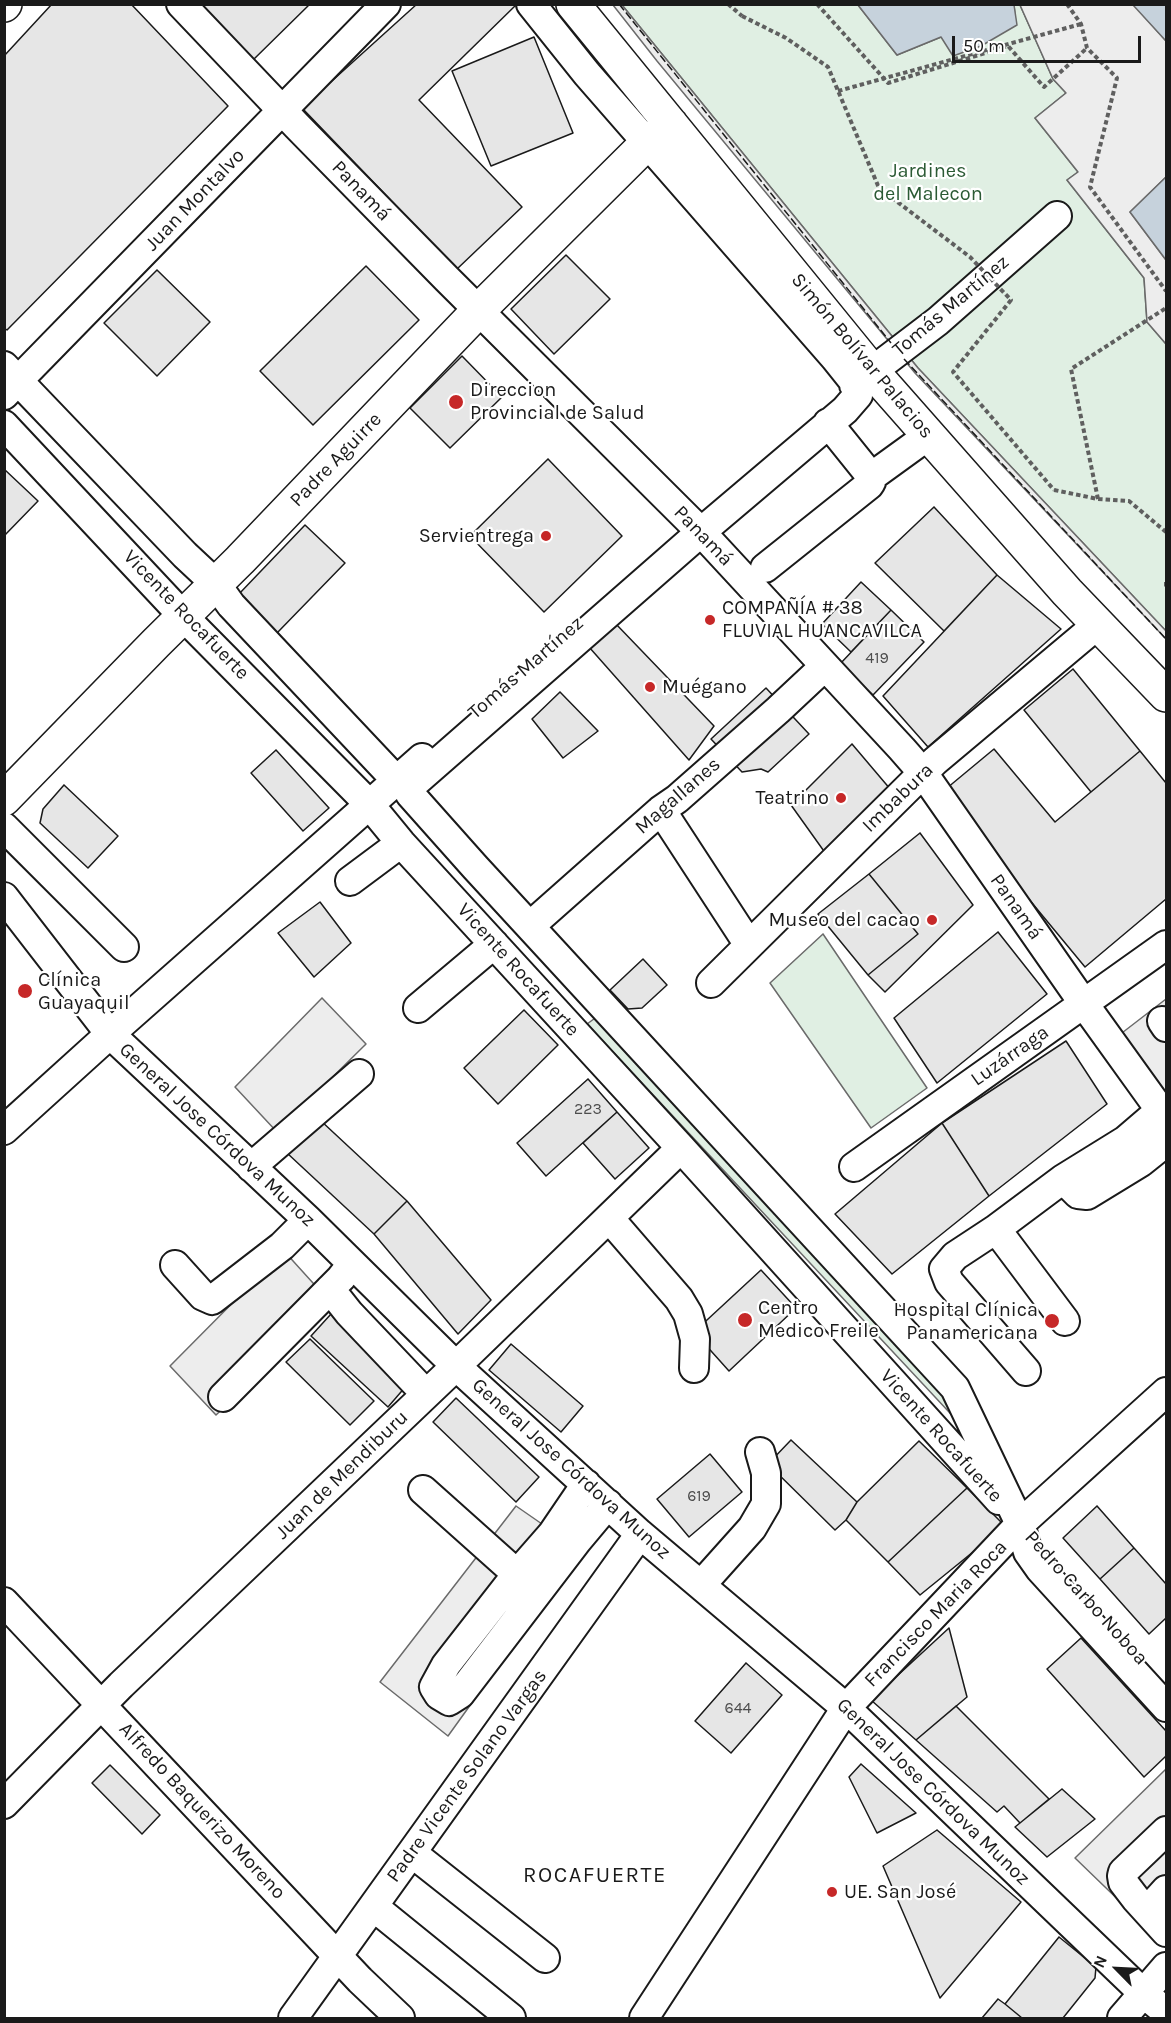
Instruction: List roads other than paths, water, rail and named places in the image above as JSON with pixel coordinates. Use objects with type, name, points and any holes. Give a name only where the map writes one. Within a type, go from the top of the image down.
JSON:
[{"type":"main road","name":"Simón Bolívar Palacios","points":[[573,4],[659,133],[698,159],[863,377],[929,435],[1097,625],[1167,695]]},
{"type":"main road","name":"Padre Aguirre","points":[[4,799],[216,584],[479,310],[659,133]]},
{"type":"street","name":"Panamá","points":[[182,4],[283,111],[696,528],[923,773],[1084,1004],[1164,1114]]},
{"type":"street","name":"Juan Montalvo","points":[[9,380],[283,111],[386,4]]},
{"type":"street","points":[[531,4],[587,74],[659,133]]},
{"type":"street","name":"Tomás Martínez","points":[[4,1130],[396,780],[696,528],[863,377],[938,321],[1057,216]]},
{"type":"street","points":[[863,377],[858,395],[845,410],[696,528],[412,785],[411,794],[956,1388],[1020,1524]]},
{"type":"street","name":"Vicente Rocafuerte","points":[[9,380],[216,584],[231,605],[396,780]]},
{"type":"street","points":[[828,423],[871,477]]},
{"type":"street","name":"Vicente Rocafuerte","points":[[4,425],[183,616],[369,804],[401,843],[681,1148],[1020,1524]]},
{"type":"street","points":[[765,568],[869,485],[871,477],[929,435]]},
{"type":"street","name":"Imbabura","points":[[711,983],[923,773],[1097,625]]},
{"type":"street","name":"Magallanes","points":[[530,926],[778,710],[825,666]]},
{"type":"street","points":[[661,810],[749,945]]},
{"type":"street","points":[[4,826],[124,947]]},
{"type":"street","points":[[350,881],[401,843]]},
{"type":"street","name":"General Jose Córdova Munoz","points":[[4,897],[110,1034],[308,1220],[456,1366],[640,1533],[846,1708],[1143,1993],[1167,2012]]},
{"type":"street","points":[[418,1008],[494,944]]},
{"type":"street","name":"Luzárraga","points":[[854,1167],[1167,945]]},
{"type":"street","points":[[251,1167],[359,1074]]},
{"type":"street","points":[[1026,1371],[949,1282],[944,1269],[955,1256],[996,1229],[1063,1179],[1164,1114]]},
{"type":"street","points":[[1063,1179],[1078,1194],[1087,1195],[1141,1162],[1167,1142]]},
{"type":"street","name":"Juan de Mendiburu","points":[[4,1804],[102,1704],[681,1148]]},
{"type":"street","points":[[609,1218],[679,1299],[688,1314],[695,1339],[694,1368]]},
{"type":"street","points":[[175,1265],[203,1296],[212,1300],[282,1246],[308,1220]]},
{"type":"street","points":[[996,1229],[1065,1321]]},
{"type":"street","points":[[223,1397],[352,1264]]},
{"type":"street","points":[[330,1289],[426,1394]]},
{"type":"street","name":"Francisco Maria Roca","points":[[644,2019],[846,1708],[1020,1524],[1167,1392]]},
{"type":"street","points":[[701,1585],[752,1528],[766,1504],[766,1473],[760,1452]]},
{"type":"street","points":[[586,1484],[552,1534],[517,1574],[439,1675],[434,1687],[439,1695],[449,1701],[460,1694],[608,1504]]},
{"type":"street","points":[[423,1490],[517,1574]]},
{"type":"street","name":"Pedro Carbo Noboa","points":[[1020,1524],[1165,1688]]},
{"type":"street","name":"Padre Vicente Solano Vargas","points":[[293,2019],[640,1533]]},
{"type":"street","name":"Alfredo Baquerizo Moreno","points":[[4,1602],[338,1957],[400,2019]]},
{"type":"street","points":[[1167,1831],[1123,1872],[1122,1876],[1123,1882],[1167,1932]]},
{"type":"street","points":[[412,1853],[545,1958]]},
{"type":"street","points":[[1147,1911],[1167,1890]]},
{"type":"street","points":[[374,1907],[511,2019]]},
{"type":"street","points":[[1122,2019],[1167,1967]]},
{"type":"place","name":"Direccion Provincial de Salud","points":[[456,402]]},
{"type":"place","name":"Servientrega","points":[[546,536]]},
{"type":"place","name":"COMPAÑÍA # 38 FLUVIAL HUANCAVILCA","points":[[710,620]]},
{"type":"place","name":"Muégano","points":[[650,687]]},
{"type":"place","name":"Teatrino","points":[[841,798]]},
{"type":"place","name":"Museo del cacao","points":[[932,920]]},
{"type":"place","name":"Clínica Guayaquil","points":[[25,991]]},
{"type":"place","name":"Centro Medico Freile","points":[[745,1320]]},
{"type":"place","name":"Hospital Clínica Panamericana","points":[[1052,1321]]},
{"type":"place","name":"UE. San José","points":[[832,1892]]},
{"type":"district","name":"ROCAFUERTE","points":[[595,1876]]},
{"type":"park label","name":"Jardines del Malecon","points":[[928,182]]}]
